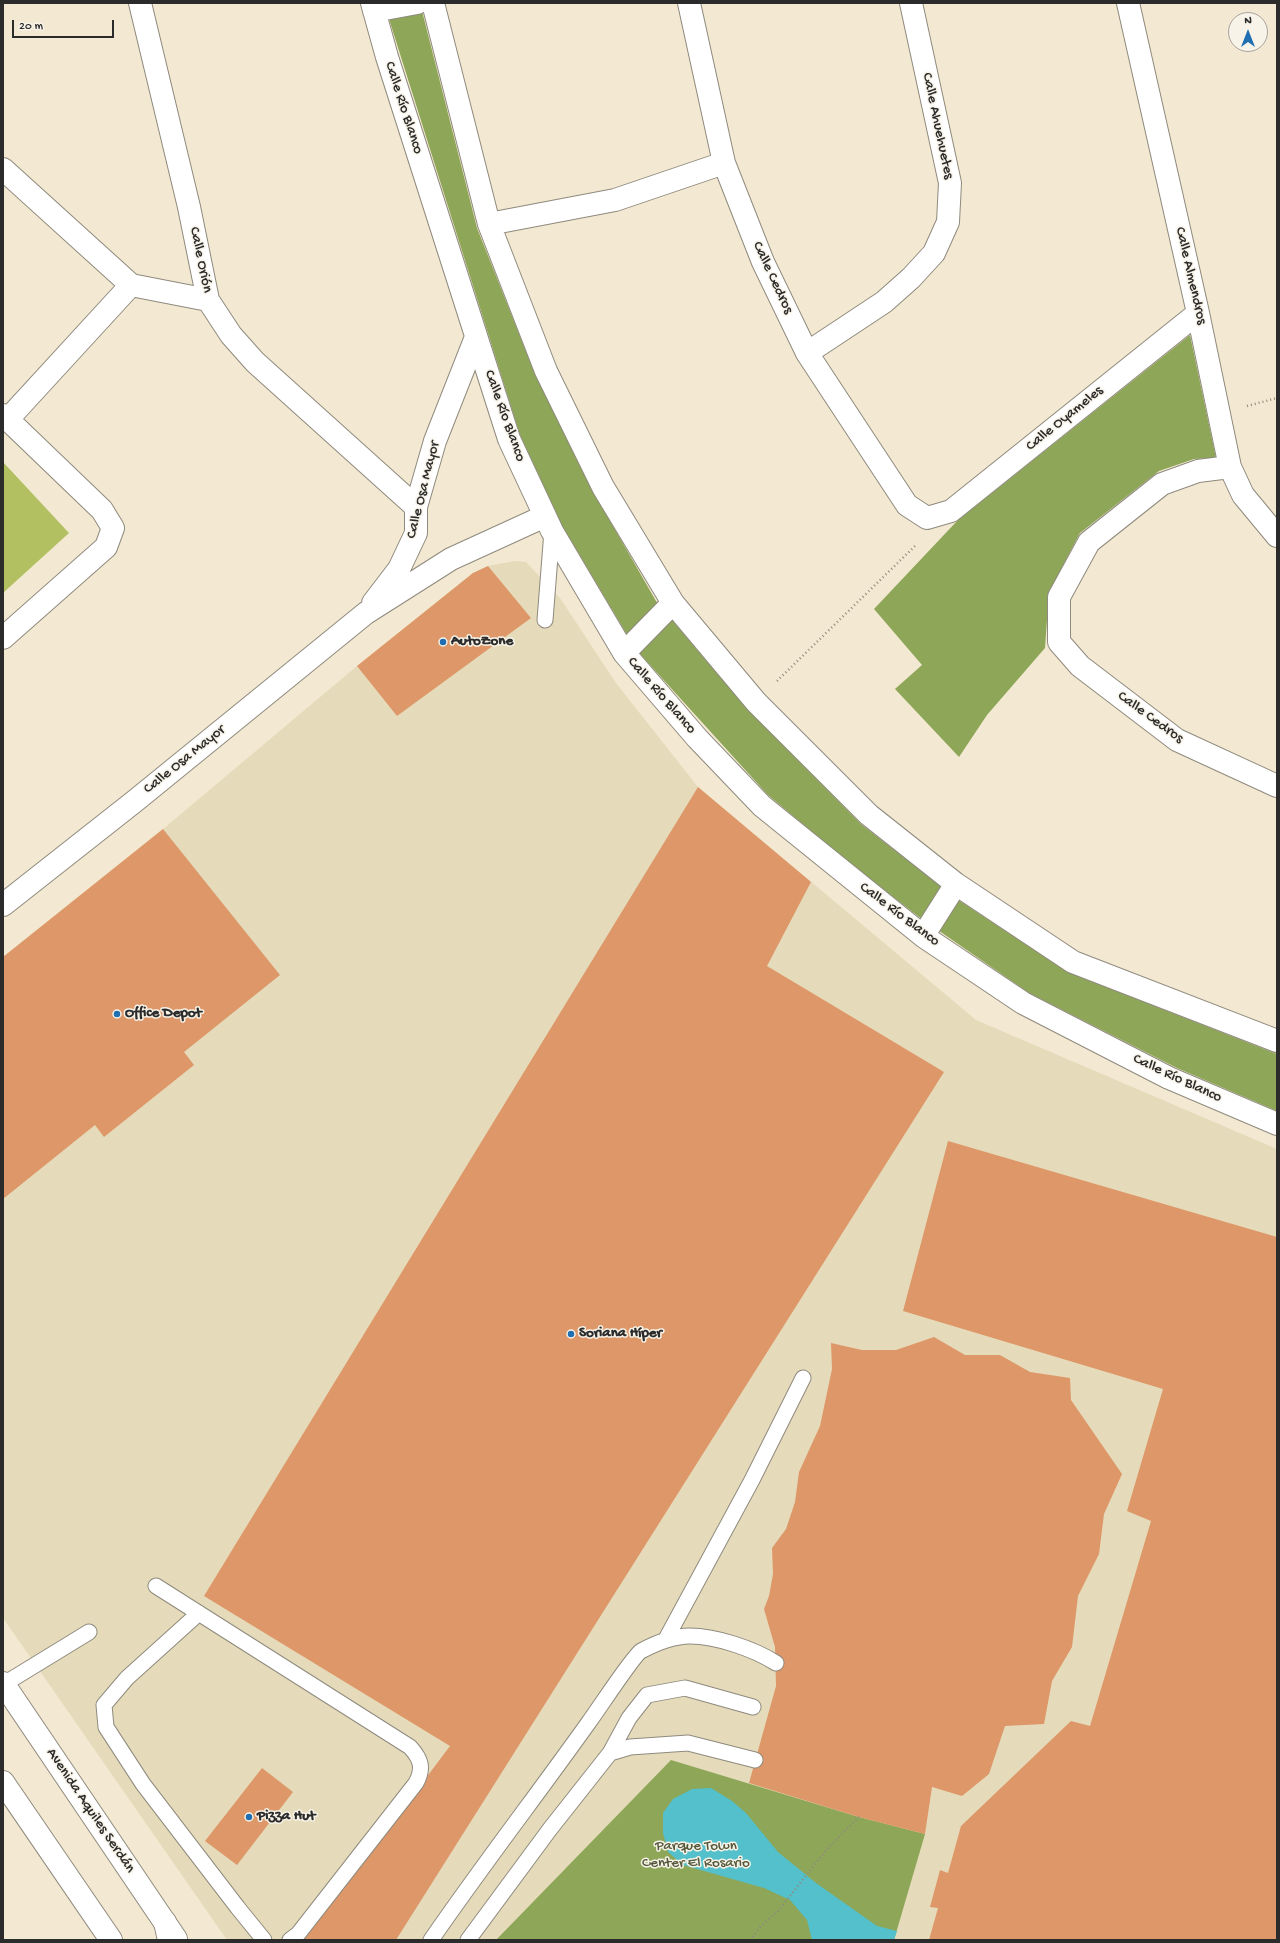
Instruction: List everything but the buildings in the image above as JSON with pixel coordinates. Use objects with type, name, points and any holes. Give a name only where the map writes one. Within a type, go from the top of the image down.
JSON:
[{"type":"street","name":"Calle Orión","points":[[140,3],[189,207],[208,300],[231,335],[255,362],[416,507]]},
{"type":"street","points":[[373,7],[417,3]]},
{"type":"street","points":[[433,3],[489,224],[546,371],[603,487],[672,603],[756,702],[869,815],[956,884],[1073,962],[1277,1041]]},
{"type":"street","name":"Calle Cedros","points":[[689,3],[724,163],[762,262],[807,353],[907,505],[928,518]]},
{"type":"street","name":"Calle Ahuehuetes","points":[[807,353],[884,302],[911,278],[934,253],[948,222],[950,183],[911,3]]},
{"type":"street","name":"Calle Almendros","points":[[1128,3],[1198,312],[1230,467],[1244,495],[1277,536]]},
{"type":"street","name":"Calle Río Blanco","points":[[373,7],[509,439],[548,524],[624,653],[697,738],[762,806],[923,936],[1023,1003],[1169,1078],[1277,1124]]},
{"type":"street","points":[[489,224],[615,200],[724,163]]},
{"type":"street","points":[[3,169],[131,285],[208,300]]},
{"type":"street","points":[[3,638],[106,547],[113,528],[102,510],[5,417],[131,285]]},
{"type":"street","name":"Calle Oyameles","points":[[928,518],[951,511],[1198,312]]},
{"type":"street","name":"Calle Osa Mayor","points":[[366,613],[399,569],[416,533],[416,507],[435,441],[476,337]]},
{"type":"street","name":"Calle Cedros","points":[[1230,467],[1198,471],[1162,484],[1089,542],[1059,597],[1059,642],[1080,666],[1177,740],[1277,786]]},
{"type":"street","name":"Calle Osa Mayor","points":[[3,905],[135,801],[366,613],[451,559],[548,524]]},
{"type":"street","points":[[624,653],[672,603]]},
{"type":"street","points":[[923,936],[956,884]]},
{"type":"street","name":"Avenida Aquiles Serdán","points":[[3,1684],[170,1934]]},
{"type":"street","points":[[3,1782],[111,1940]]},
{"type":"lane","points":[[545,620],[548,524]]},
{"type":"lane","points":[[666,1639],[752,1480],[803,1378]]},
{"type":"lane","points":[[156,1586],[410,1747],[417,1755],[421,1764],[421,1774],[416,1783],[298,1934],[290,1940]]},
{"type":"lane","points":[[198,1613],[127,1678],[104,1705],[106,1727],[143,1784],[264,1940]]},
{"type":"lane","points":[[3,1684],[89,1632]]},
{"type":"lane","points":[[431,1940],[481,1867],[563,1759],[639,1652],[666,1639],[690,1636],[726,1642],[762,1654],[776,1662]]},
{"type":"lane","points":[[468,1940],[560,1816],[610,1754],[629,1718],[647,1695],[685,1688],[753,1707]]},
{"type":"lane","points":[[610,1754],[630,1747],[688,1743],[755,1760]]},
{"type":"path","points":[[756,702],[918,544]]},
{"type":"path","points":[[750,1940],[761,1926],[778,1911],[828,1848],[860,1817]]},
{"type":"shaded area","points":[[515,561],[526,562],[560,598],[616,683],[698,787],[976,1020],[1277,1149],[1277,1940],[227,1940],[3,1618],[3,957],[163,829],[357,666],[473,573],[488,566]]},
{"type":"green space","points":[[384,3],[420,3],[477,228],[535,374],[594,493],[656,601],[748,710],[862,825],[960,901],[1068,972],[1277,1054],[1277,1111],[1177,1068],[1029,993],[919,917],[843,858],[768,795],[640,654],[561,524],[520,435]]},
{"type":"green space","points":[[1190,335],[1216,458],[1194,459],[1159,471],[1080,533],[1049,592],[1045,648],[987,715],[959,757],[895,689],[922,665],[874,609],[958,520]]},
{"type":"green space","points":[[3,462],[69,533],[3,593]]},
{"type":"green space","name":"Parque Town Center El Rosario","points":[[671,1760],[859,1817],[925,1834],[894,1940],[496,1940]]},
{"type":"water","points":[[711,1788],[732,1801],[746,1813],[778,1852],[816,1883],[877,1926],[897,1931],[894,1940],[812,1940],[807,1920],[790,1900],[764,1888],[683,1865],[668,1852],[663,1833],[663,1813],[673,1799],[692,1789]]},
{"type":"place","name":"AutoZone","points":[[443,642]]},
{"type":"place","name":"Office Depot","points":[[117,1014]]},
{"type":"place","name":"Soriana Híper","points":[[571,1334]]},
{"type":"place","name":"Pizza Hut","points":[[249,1817]]}]
